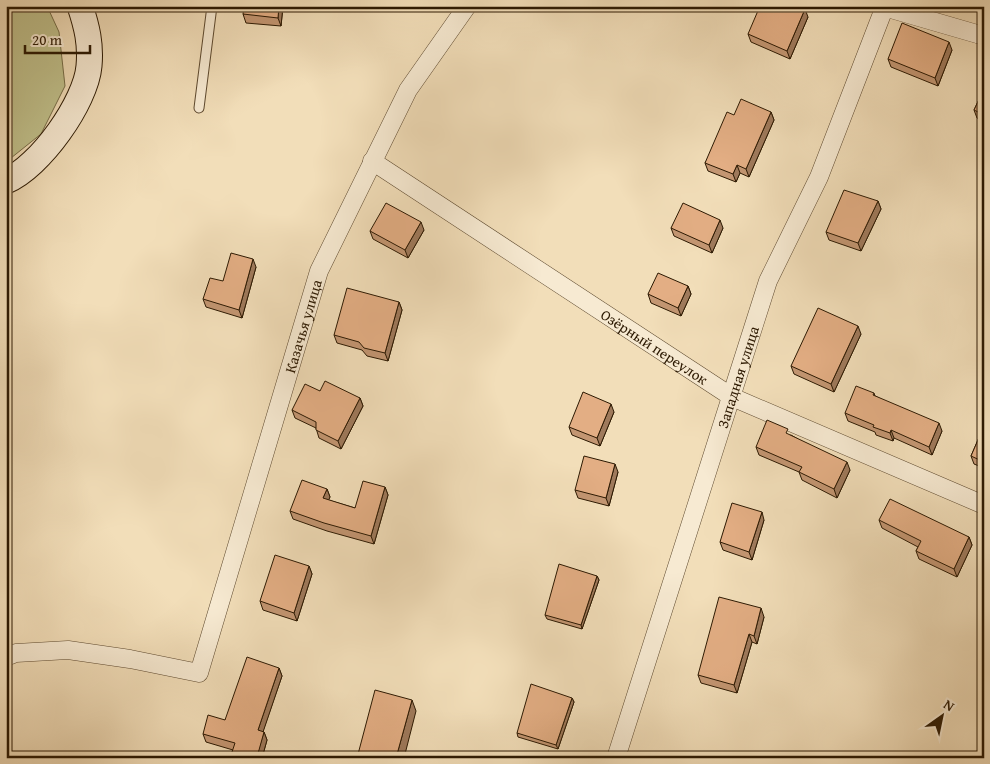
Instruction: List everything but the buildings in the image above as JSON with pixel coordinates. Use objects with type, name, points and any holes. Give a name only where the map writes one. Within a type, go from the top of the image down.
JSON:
[{"type":"main road","points":[[6,181],[37,159],[58,133],[77,104],[89,67],[88,30],[80,6]]},
{"type":"street","name":"Казачья улица","points":[[6,657],[16,653],[68,650],[130,659],[199,673],[319,271],[408,90],[467,6]]},
{"type":"street","points":[[884,7],[984,36]]},
{"type":"street","name":"Западная улица","points":[[616,758],[768,280],[819,177],[884,7]]},
{"type":"street","name":"Озёрный переулок","points":[[372,162],[732,396],[984,505]]},
{"type":"lane","points":[[199,108],[212,6]]},
{"type":"green space","points":[[6,6],[47,6],[59,32],[65,86],[41,134],[6,162]]}]
